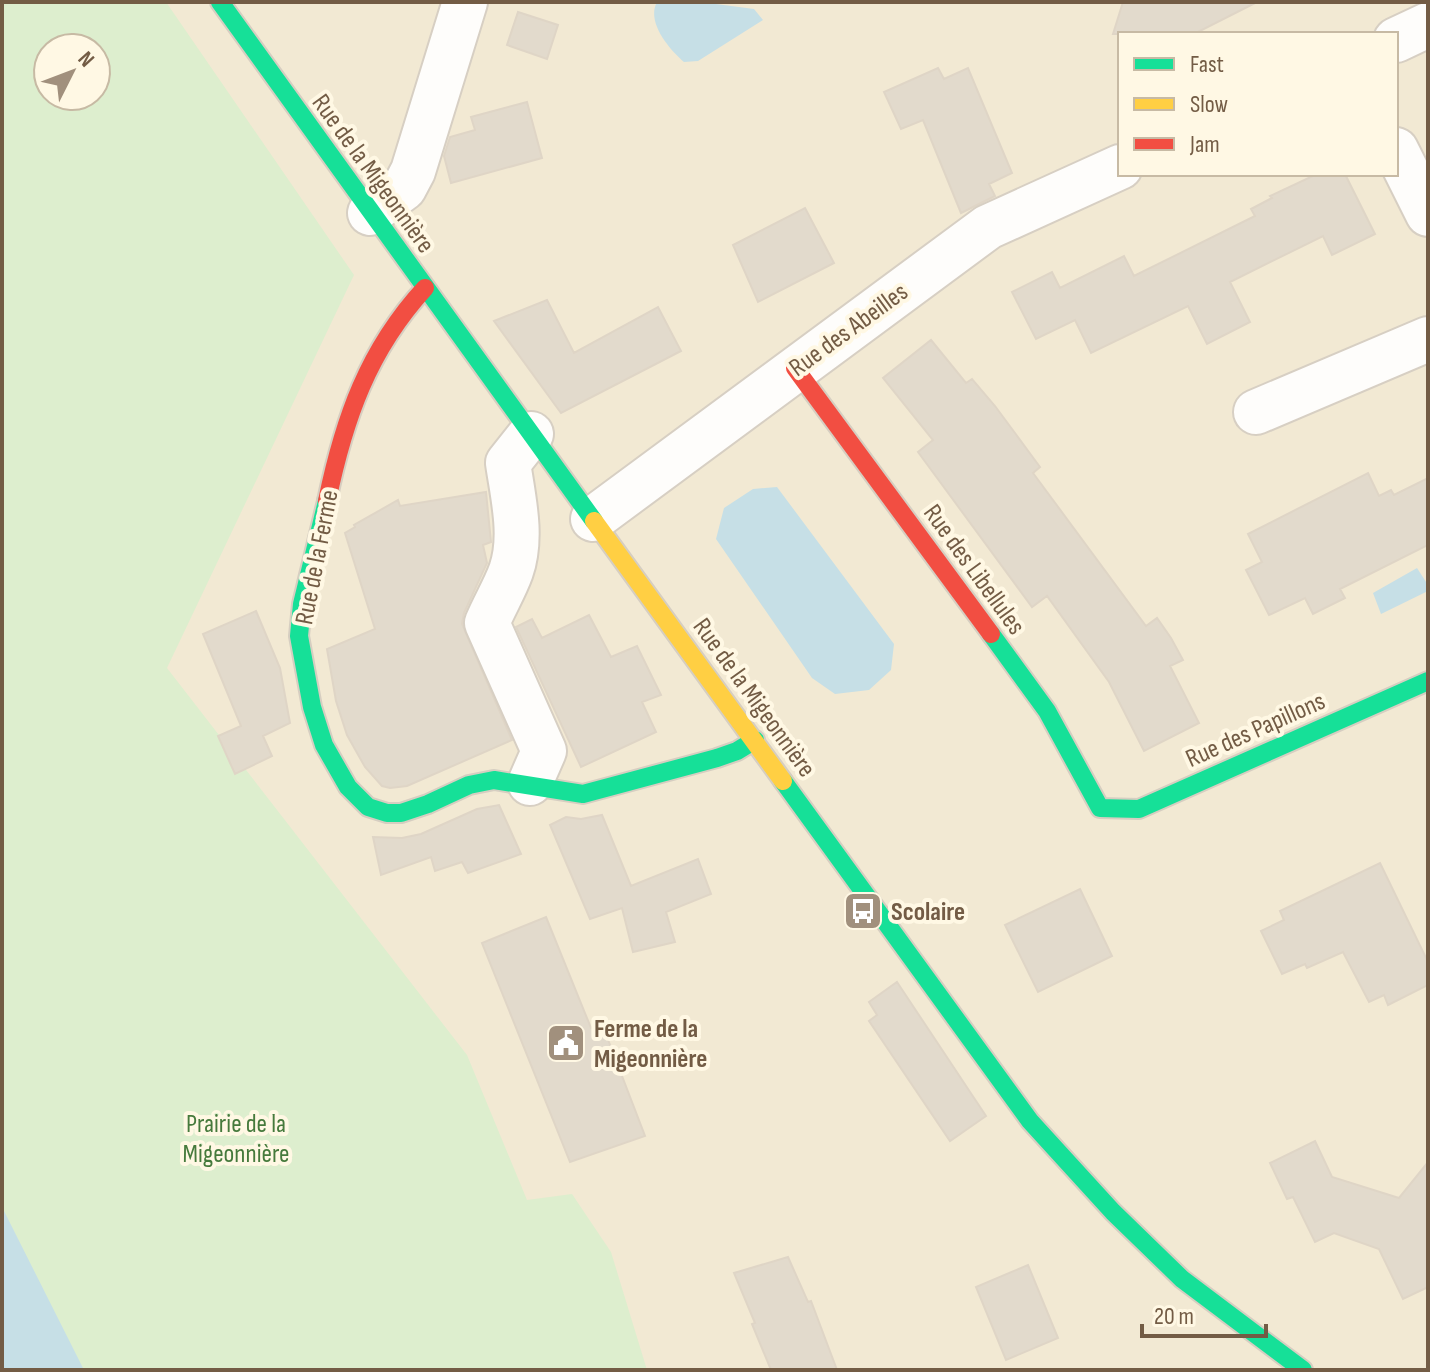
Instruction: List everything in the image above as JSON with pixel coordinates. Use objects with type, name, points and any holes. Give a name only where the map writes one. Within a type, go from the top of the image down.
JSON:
[{"type":"street","name":"Rue de la Migeonnière","points":[[220,2],[1030,1121],[1099,1199],[1169,1267],[1303,1370]]},
{"type":"street","points":[[370,213],[404,188],[413,171],[465,2]]},
{"type":"street","points":[[1398,39],[1428,25]]},
{"type":"street","points":[[1398,154],[1428,214]]},
{"type":"street","name":"Rue des Abeilles","points":[[593,519],[988,227],[1118,168]]},
{"type":"street","name":"Rue de la Ferme","points":[[425,288],[409,303],[381,341],[336,459],[299,629],[311,708],[323,747],[344,782],[370,810],[392,815],[483,780],[530,783],[561,793],[583,794],[717,758],[755,740]]},
{"type":"street","points":[[1256,412],[1428,339]]},
{"type":"street","name":"Rue des Libellules","points":[[795,368],[1047,711],[1100,808]]},
{"type":"street","points":[[530,783],[544,751],[487,623],[511,572],[517,548],[508,463],[531,434]]},
{"type":"street","name":"Rue des Papillons","points":[[1100,808],[1139,809],[1428,681]]},
{"type":"shaded area","points":[[162,2],[1428,2],[1428,1370],[596,1370],[166,667]]},
{"type":"green space","name":"Prairie de la Migeonnière","points":[[2,2],[166,2],[354,275],[167,668],[467,1055],[527,1200],[572,1194],[611,1252],[647,1370],[2,1370]]},
{"type":"water","points":[[657,2],[754,9],[763,20],[698,61],[684,62],[661,35],[654,18]]},
{"type":"water","points":[[777,487],[894,644],[891,670],[869,690],[835,694],[812,678],[716,539],[724,508],[753,489]]},
{"type":"water","points":[[1417,568],[1428,585],[1428,591],[1381,614],[1373,593]]},
{"type":"water","points":[[2,1207],[84,1370],[2,1370]]},
{"type":"building","points":[[1123,2],[1257,2],[1198,32],[1113,34]]},
{"type":"building","points":[[518,12],[558,25],[547,59],[507,45]]},
{"type":"building","points":[[938,68],[944,79],[968,68],[1012,173],[989,184],[995,196],[961,213],[923,120],[901,129],[884,92]]},
{"type":"building","points":[[527,102],[542,158],[451,183],[444,156],[450,137],[475,130],[471,117]]},
{"type":"building","points":[[1313,176],[1346,176],[1375,234],[1332,255],[1323,236],[1230,282],[1250,322],[1207,344],[1188,306],[1091,353],[1075,320],[1036,339],[1012,292],[1052,272],[1060,288],[1124,256],[1134,276],[1255,216],[1251,209],[1272,198],[1270,196]]},
{"type":"building","points":[[805,208],[834,263],[758,302],[733,245]]},
{"type":"building","points":[[547,300],[574,353],[658,307],[681,351],[561,413],[494,321]]},
{"type":"building","points":[[931,340],[966,383],[972,379],[995,406],[1040,467],[1033,473],[1146,626],[1157,618],[1171,638],[1183,660],[1170,666],[1199,723],[1144,751],[1109,682],[1047,596],[1032,607],[918,452],[933,440],[883,378]]},
{"type":"building","points":[[1368,473],[1379,496],[1391,490],[1394,495],[1428,478],[1428,545],[1340,589],[1345,598],[1313,614],[1305,598],[1269,615],[1246,570],[1262,562],[1248,534]]},
{"type":"building","points":[[486,492],[491,542],[483,545],[487,563],[462,624],[512,740],[407,786],[382,786],[365,767],[347,735],[336,701],[327,649],[375,629],[345,533],[398,500],[400,506]]},
{"type":"building","points":[[256,611],[280,668],[290,723],[263,736],[272,756],[235,774],[218,736],[241,726],[203,634]]},
{"type":"building","points":[[589,615],[611,657],[637,646],[661,695],[642,702],[656,732],[581,767],[516,627],[532,619],[542,638]]},
{"type":"building","points":[[499,805],[521,854],[468,873],[462,862],[435,871],[431,857],[381,875],[373,837],[402,838],[421,834],[477,809]]},
{"type":"building","points":[[602,815],[631,886],[698,859],[711,894],[666,912],[675,942],[633,952],[622,908],[590,919],[550,825],[566,817],[581,819]]},
{"type":"building","points":[[1380,863],[1428,962],[1428,985],[1388,1005],[1384,995],[1369,1002],[1343,952],[1307,968],[1305,964],[1282,974],[1261,931],[1284,920],[1280,911]]},
{"type":"building","points":[[1080,889],[1112,956],[1038,992],[1005,925]]},
{"type":"building","name":"Ferme de la Migeonnière","points":[[546,917],[591,1028],[602,1024],[645,1136],[570,1162],[482,943]]},
{"type":"building","points":[[897,982],[986,1116],[950,1141],[869,1021],[877,1015],[869,1002]]},
{"type":"building","points":[[1315,1141],[1332,1177],[1399,1198],[1428,1162],[1428,1287],[1403,1299],[1379,1249],[1334,1233],[1315,1242],[1293,1197],[1287,1199],[1270,1163]]},
{"type":"building","points":[[788,1257],[808,1302],[811,1301],[837,1370],[771,1370],[734,1273]]},
{"type":"building","points":[[1028,1265],[1058,1338],[1006,1360],[976,1287]]},
{"type":"traffic: fast","points":[[220,2],[594,521]]},
{"type":"traffic: fast","points":[[327,501],[302,604],[299,636],[312,707],[324,745],[348,787],[368,807],[387,813],[401,813],[469,785],[494,780],[583,794],[717,758],[755,740]]},
{"type":"traffic: fast","points":[[991,634],[1047,711],[1100,808],[1139,809],[1428,681]]},
{"type":"traffic: fast","points":[[783,781],[1030,1121],[1113,1212],[1182,1279],[1303,1370]]},
{"type":"traffic: slow","points":[[594,521],[783,781]]},
{"type":"traffic: jam","points":[[327,501],[341,442],[361,387],[388,336],[425,288]]},
{"type":"traffic: jam","points":[[795,368],[991,634]]},
{"type":"place","name":"Scolaire","points":[[863,911]]},
{"type":"place","name":"Ferme de la Migeonnière","points":[[566,1043]]}]
